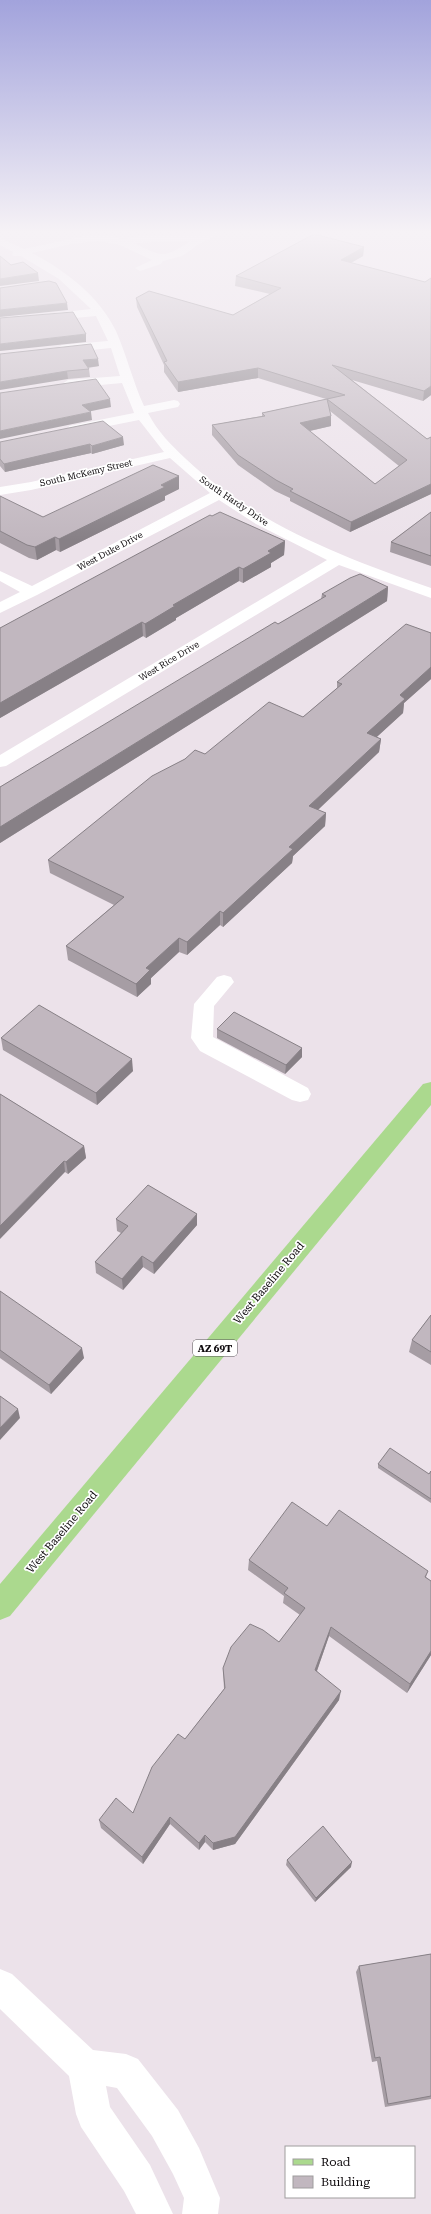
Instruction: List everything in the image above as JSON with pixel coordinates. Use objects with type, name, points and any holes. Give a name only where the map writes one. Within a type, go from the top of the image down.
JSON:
[{"type":"main road","name":"West Baseline Road","points":[[0,1606],[431,1090]]},
{"type":"street","name":"South Hardy Drive","points":[[111,333],[125,379],[140,413],[172,454],[220,494],[264,522],[338,560],[431,593]]},
{"type":"street","points":[[53,350],[114,344]]},
{"type":"street","points":[[54,386],[125,379]]},
{"type":"street","points":[[60,432],[174,404]]},
{"type":"street","name":"South McKemy Street","points":[[0,491],[31,486],[172,454]]},
{"type":"street","name":"West Duke Drive","points":[[0,608],[220,494]]},
{"type":"street","name":"West Rice Drive","points":[[0,762],[338,560]]},
{"type":"street","points":[[0,575],[32,592]]},
{"type":"street","points":[[224,982],[204,1004],[202,1038],[207,1045],[300,1094]]},
{"type":"street","points":[[0,1986],[86,2067],[94,2114],[137,2178],[155,2214]]},
{"type":"street","points":[[86,2067],[126,2071],[165,2123],[186,2161],[202,2198],[200,2214]]},
{"type":"building","points":[[0,333],[86,334],[0,344]]},
{"type":"building","points":[[153,333],[431,333],[431,386],[424,391],[332,365],[427,439],[431,437],[431,484],[351,522],[290,491],[293,489],[276,480],[238,455],[212,425],[265,416],[262,413],[345,395],[258,368],[178,382],[164,362],[167,361]],"holes":[[[327,399],[407,460],[375,484],[300,423],[331,416]]]},
{"type":"building","points":[[91,344],[98,359],[83,360],[89,369],[67,371],[0,382],[0,354]]},
{"type":"building","points":[[96,379],[110,399],[82,405],[91,412],[0,431],[0,393]]},
{"type":"building","points":[[103,421],[123,437],[92,446],[90,444],[4,464],[0,459],[0,442]]},
{"type":"building","points":[[153,465],[179,476],[161,485],[165,487],[59,539],[55,537],[35,547],[27,545],[0,531],[0,496],[43,517]]},
{"type":"building","points":[[220,512],[285,541],[268,551],[271,553],[243,569],[239,567],[173,605],[175,606],[145,624],[142,622],[0,703],[0,628],[210,515],[212,516]]},
{"type":"building","points":[[431,512],[431,556],[391,542]]},
{"type":"building","points":[[360,574],[388,587],[0,827],[0,787],[275,622],[278,624],[326,596],[322,594]]},
{"type":"building","points":[[406,624],[431,633],[431,667],[400,695],[405,699],[367,733],[381,739],[309,806],[326,813],[289,847],[293,849],[223,913],[220,911],[187,942],[179,938],[146,968],[150,970],[136,984],[66,946],[124,897],[48,860],[152,776],[185,759],[195,750],[205,754],[269,702],[303,717],[342,684],[337,682]]},
{"type":"building","points":[[39,1005],[132,1059],[96,1093],[1,1038]]},
{"type":"building","points":[[234,1012],[302,1048],[286,1065],[217,1029]]},
{"type":"building","points":[[0,1094],[84,1146],[66,1162],[64,1161],[0,1226]]},
{"type":"building","points":[[148,1185],[197,1214],[153,1263],[142,1256],[122,1279],[95,1262],[128,1226],[116,1219]]},
{"type":"building","points":[[0,1291],[82,1348],[49,1385],[0,1350]]},
{"type":"building","points":[[431,1315],[431,1352],[412,1340]]},
{"type":"building","points":[[0,1396],[18,1409],[0,1428]]},
{"type":"building","points":[[390,1448],[429,1474],[431,1471],[431,1499],[378,1464]]},
{"type":"building","points":[[292,1502],[327,1526],[339,1510],[428,1571],[425,1577],[431,1581],[431,1651],[410,1684],[331,1627],[315,1670],[341,1691],[235,1837],[213,1843],[205,1835],[199,1843],[170,1817],[142,1857],[99,1820],[116,1798],[133,1813],[152,1767],[178,1734],[185,1739],[225,1688],[223,1668],[231,1647],[250,1624],[263,1630],[279,1642],[305,1608],[284,1593],[288,1588],[249,1560]]},
{"type":"building","points":[[323,1826],[352,1862],[316,1898],[287,1860]]},
{"type":"building","points":[[431,1954],[431,2096],[388,2104],[380,2057],[375,2058],[359,1966]]}]
